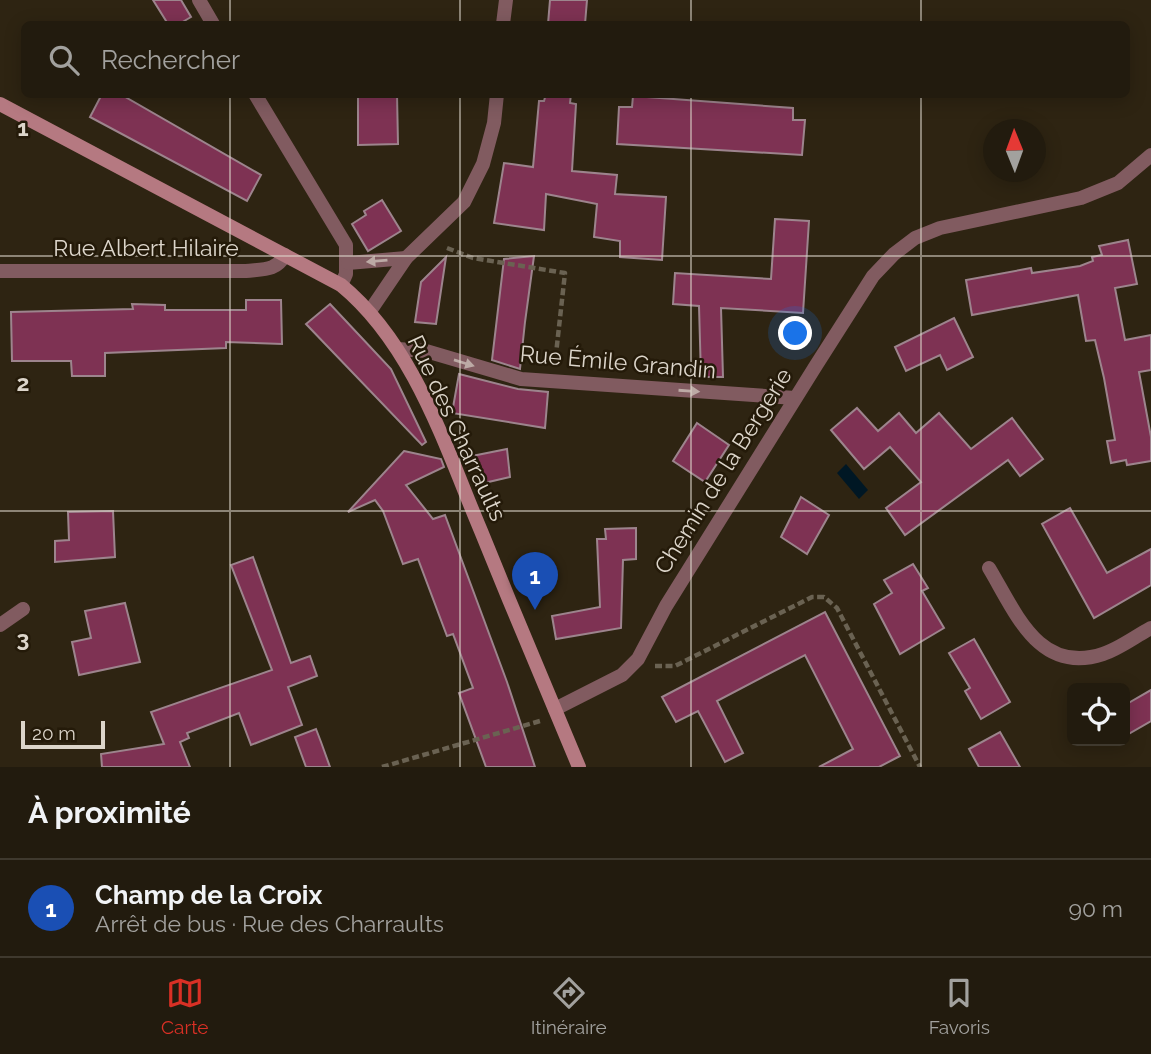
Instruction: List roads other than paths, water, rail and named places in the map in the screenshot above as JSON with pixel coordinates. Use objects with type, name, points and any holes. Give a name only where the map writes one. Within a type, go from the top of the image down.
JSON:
[{"type":"street","points":[[198,0],[211,21]]},
{"type":"street","points":[[503,21],[506,0]]},
{"type":"street","points":[[257,98],[346,245],[348,263],[341,285]]},
{"type":"street","points":[[370,311],[406,258],[432,236],[464,202],[483,164],[494,123],[497,98]]},
{"type":"street","name":"Rue des Charraults","points":[[0,104],[341,285],[370,311],[398,349],[445,447],[579,767]]},
{"type":"street","name":"Chemin de la Bergerie","points":[[556,713],[622,675],[638,659],[666,606],[873,276],[915,238],[940,228],[1081,198],[1118,183],[1151,155]]},
{"type":"street","name":"Rue Albert Hilaire","points":[[0,271],[246,271],[273,268],[279,265],[285,255]]},
{"type":"street","points":[[348,263],[406,258]]},
{"type":"street","name":"Rue Émile Grandin","points":[[398,349],[426,351],[521,379],[795,398]]},
{"type":"street","points":[[989,568],[1023,626],[1040,645],[1058,656],[1081,660],[1105,654],[1151,628]]},
{"type":"street","points":[[0,625],[23,609]]},
{"type":"water","points":[[846,464],[868,490],[859,499],[837,473]]},
{"type":"place","name":"Champ de la Croix","points":[[535,610]]}]
